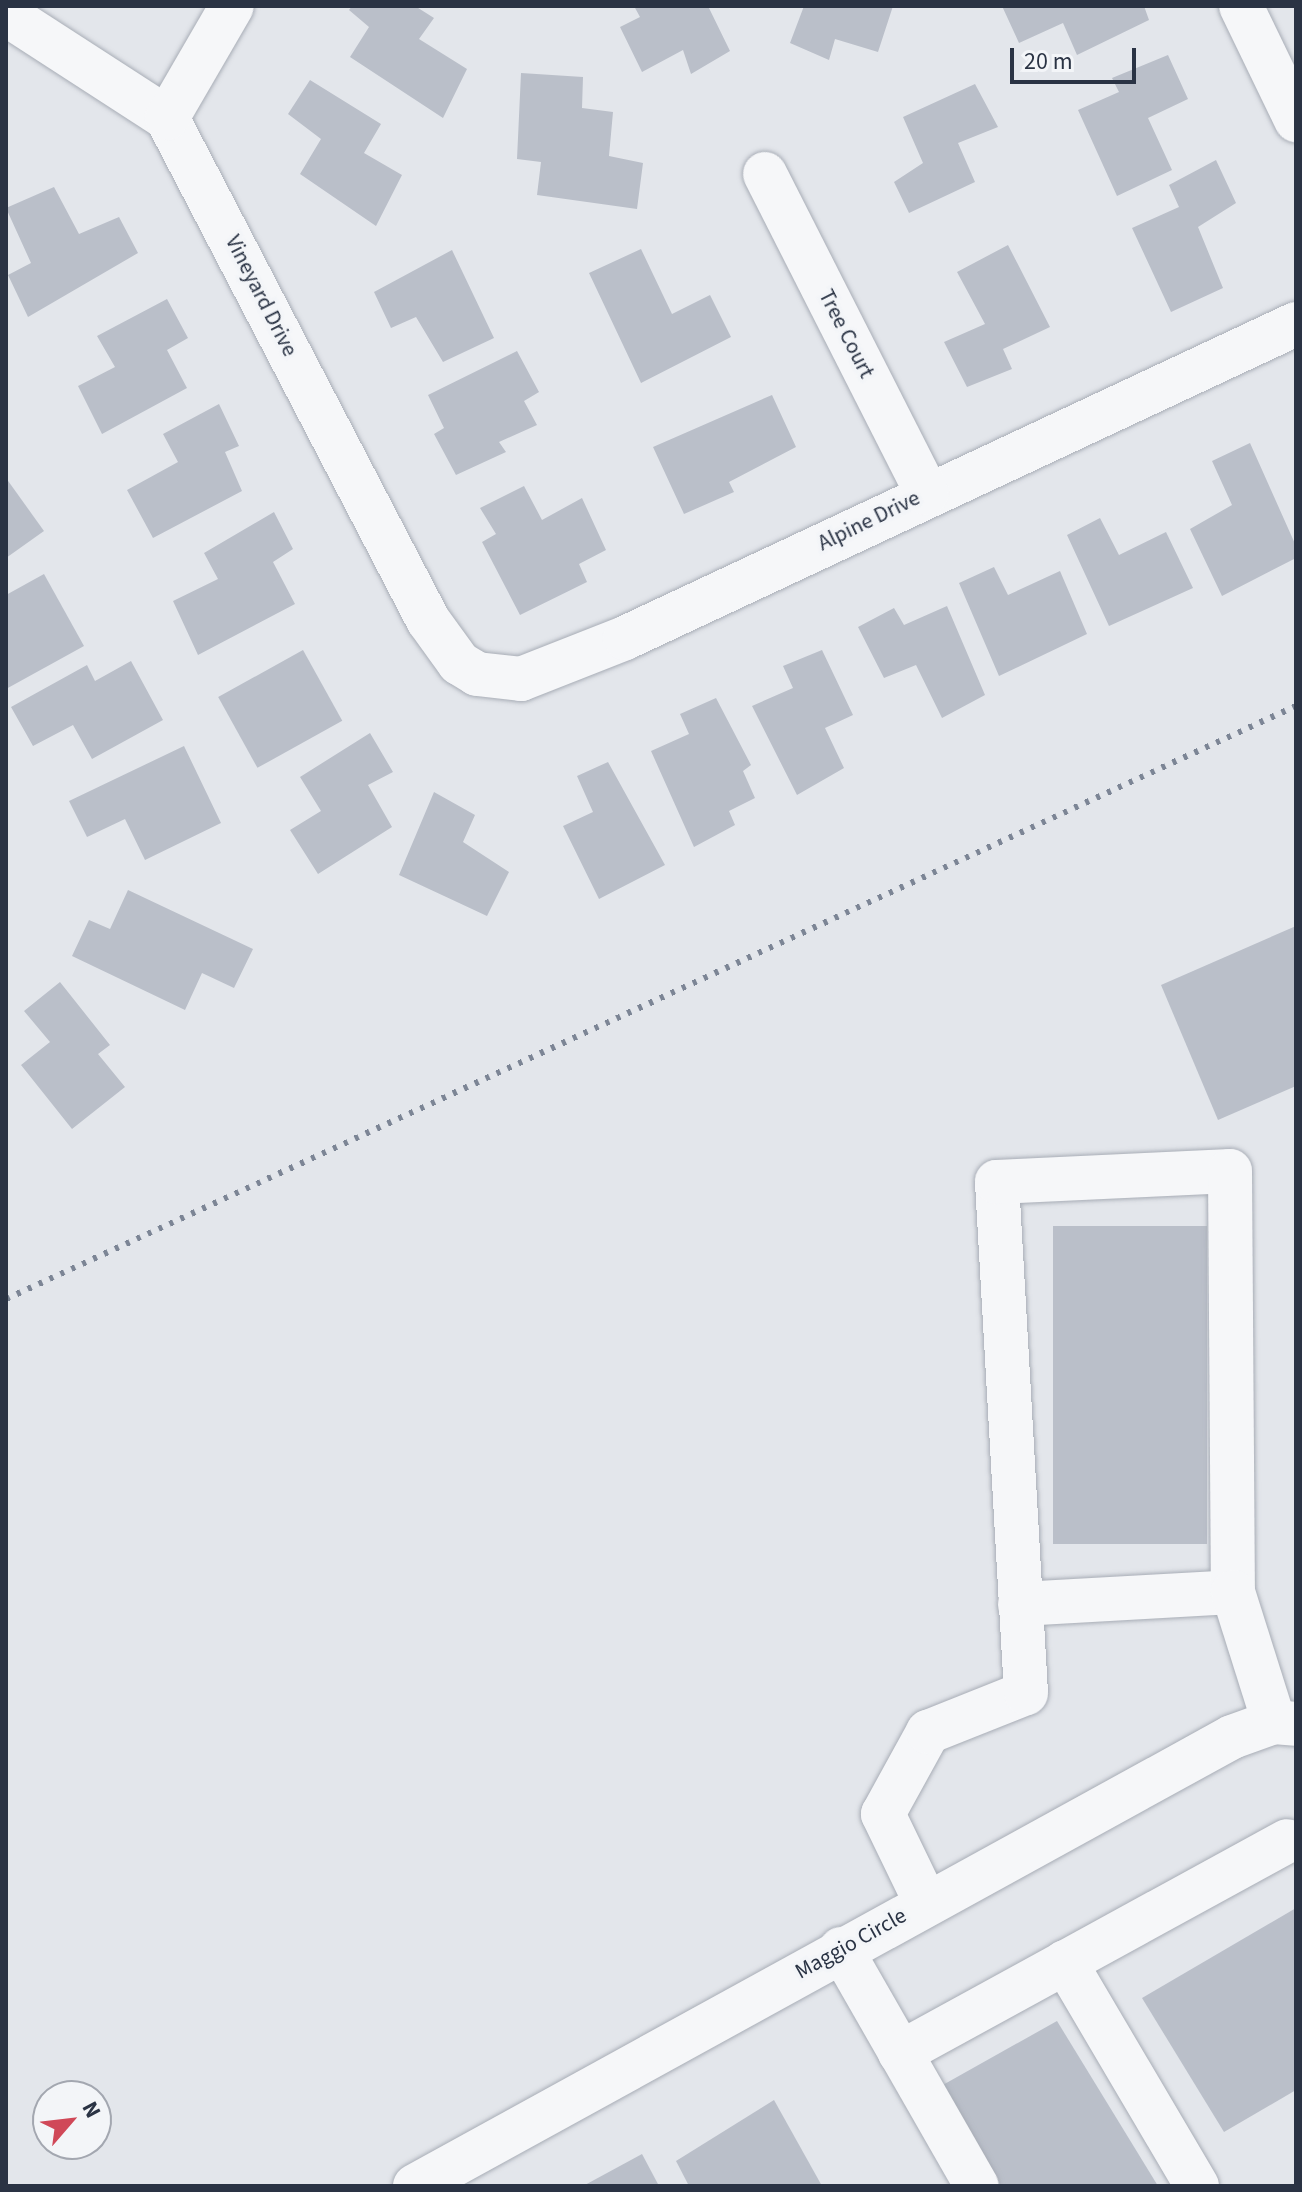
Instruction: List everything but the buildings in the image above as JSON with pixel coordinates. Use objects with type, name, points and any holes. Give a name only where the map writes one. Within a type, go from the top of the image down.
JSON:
[{"type":"street","points":[[167,118],[232,6]]},
{"type":"street","points":[[1241,6],[1296,120]]},
{"type":"street","name":"Vineyard Drive","points":[[6,14],[167,118],[428,620],[445,644]]},
{"type":"street","name":"Tree Court","points":[[765,174],[927,493]]},
{"type":"street","name":"Alpine Drive","points":[[445,644],[459,663],[477,674],[521,679],[625,638],[927,493],[1296,324]]},
{"type":"street","points":[[926,1903],[883,1814],[928,1732],[1026,1693],[997,1182],[1230,1171],[1233,1592],[1285,1723]]},
{"type":"street","points":[[1020,1604],[1233,1592]]},
{"type":"street","name":"Maggio Circle","points":[[415,2186],[464,2173],[841,1949],[1232,1737],[1285,1723]]},
{"type":"street","points":[[900,2053],[1287,1841]]},
{"type":"street","points":[[841,1949],[977,2186]]},
{"type":"street","points":[[1065,1962],[1197,2186]]},
{"type":"railway","points":[[6,1299],[1296,706]]}]
